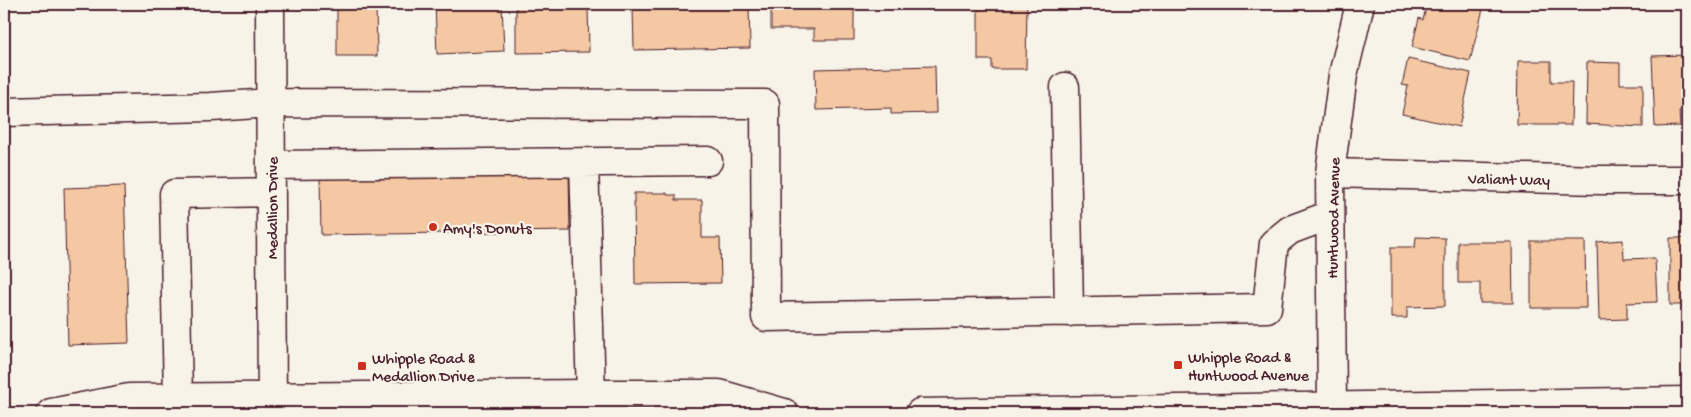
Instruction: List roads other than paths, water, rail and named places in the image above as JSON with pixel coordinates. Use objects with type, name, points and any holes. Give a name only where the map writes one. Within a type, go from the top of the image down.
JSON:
[{"type":"main road","name":"Medallion Drive","points":[[270,4],[272,406]]},
{"type":"main road","name":"Huntwood Avenue","points":[[1332,411],[1330,173],[1344,75],[1360,4]]},
{"type":"main road","points":[[1065,87],[1069,312]]},
{"type":"main road","points":[[4,112],[211,107],[271,103],[764,104],[766,317],[1268,308],[1274,243],[1290,230],[1330,215]]},
{"type":"main road","points":[[271,165],[708,161]]},
{"type":"main road","points":[[584,162],[591,394]]},
{"type":"main road","name":"Valiant Way","points":[[1330,173],[1600,180],[1687,180]]},
{"type":"main road","points":[[178,398],[174,194],[271,192]]},
{"type":"main road","points":[[51,413],[129,398],[178,398],[272,406],[591,394],[718,394],[784,413]]},
{"type":"main road","points":[[920,413],[1332,411],[1687,401]]},
{"type":"place","name":"Amy's Donuts","points":[[433,227]]},
{"type":"place","name":"Whipple Road & Huntwood Avenue","points":[[1178,365]]},
{"type":"place","name":"Whipple Road & Medallion Drive","points":[[362,366]]}]
